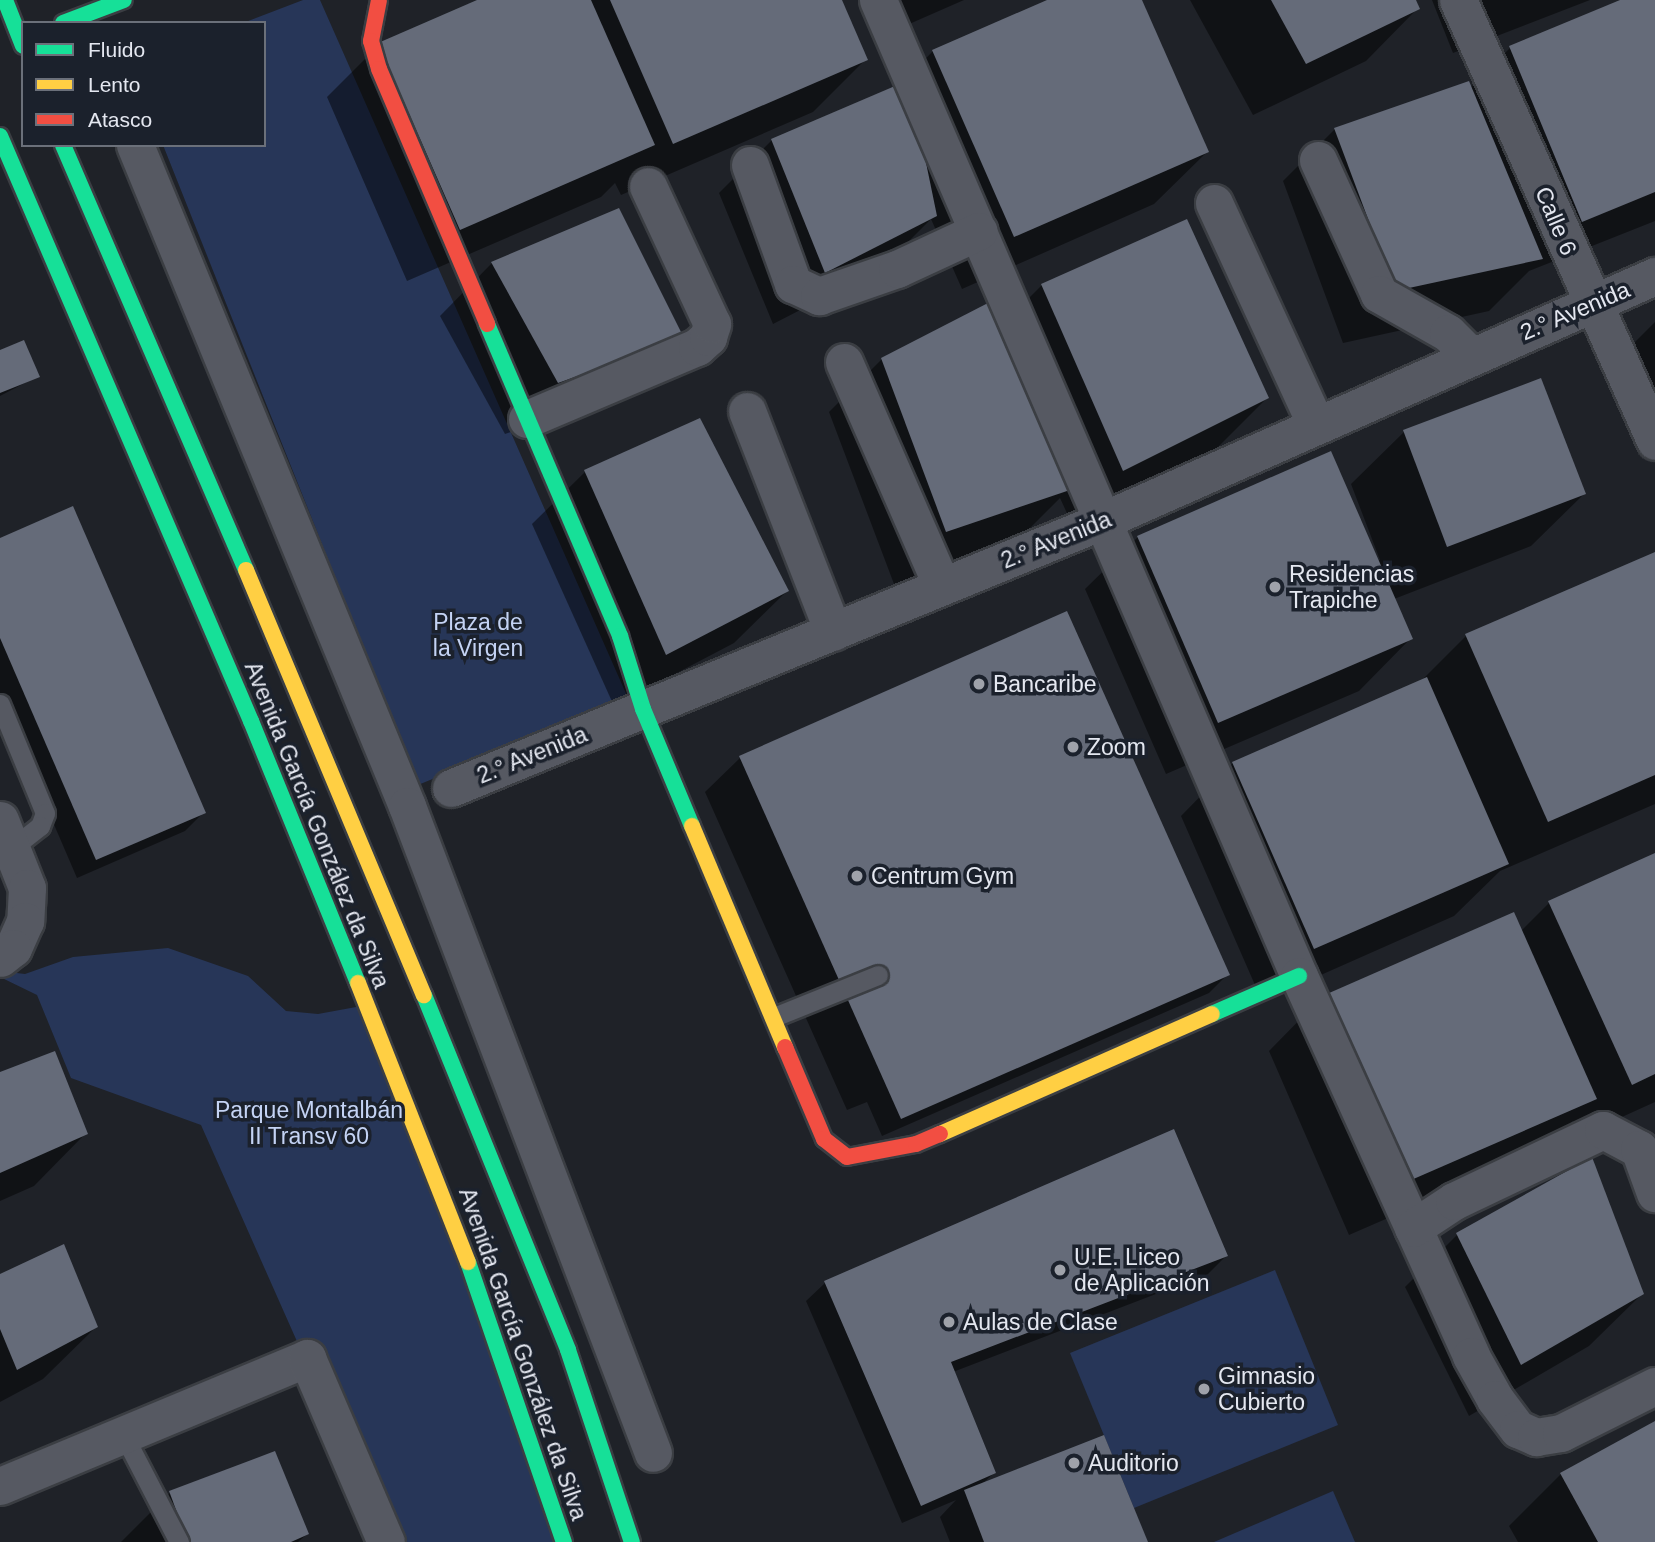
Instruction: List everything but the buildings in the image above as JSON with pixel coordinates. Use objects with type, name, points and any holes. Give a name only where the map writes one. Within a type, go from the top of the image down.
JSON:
[{"type":"main road","points":[[5,0],[21,39]]},
{"type":"main road","points":[[69,21],[124,0]]},
{"type":"main road","points":[[379,0],[371,41],[379,69],[620,636],[643,709],[824,1139],[847,1157],[916,1144],[1299,976]]},
{"type":"main road","points":[[0,47],[21,41]]},
{"type":"main road","name":"Avenida García González da Silva","points":[[0,136],[251,721],[454,1220],[564,1542]]},
{"type":"main road","name":"Avenida García González da Silva","points":[[64,147],[353,819],[568,1350],[632,1542]]},
{"type":"street","points":[[108,21],[124,0]]},
{"type":"street","points":[[878,0],[1299,976],[1471,1356],[1518,1429],[1536,1437],[1561,1433],[1655,1387]]},
{"type":"street","name":"Calle 6","points":[[1458,0],[1591,303],[1655,440]]},
{"type":"street","points":[[136,147],[407,806],[653,1453]]},
{"type":"street","points":[[1318,160],[1379,294],[1448,334],[1471,356]]},
{"type":"street","points":[[750,164],[793,284],[818,296],[897,269],[979,232]]},
{"type":"street","points":[[527,419],[697,347],[708,337],[712,324],[648,186]]},
{"type":"street","points":[[1214,203],[1316,425]]},
{"type":"street","name":"2.° Avenida","points":[[451,788],[1104,520],[1655,276]]},
{"type":"street","points":[[844,362],[942,586]]},
{"type":"street","points":[[747,411],[833,632]]},
{"type":"street","points":[[0,957],[13,948],[24,922],[27,888],[6,834]]},
{"type":"street","points":[[1413,1228],[1454,1201],[1603,1130],[1639,1149],[1655,1193]]},
{"type":"street","points":[[0,1486],[122,1432],[307,1358],[386,1542]]},
{"type":"lane","points":[[0,704],[45,813],[40,826],[6,834]]},
{"type":"lane","points":[[774,1017],[878,975]]},
{"type":"lane","points":[[122,1432],[178,1542]]},
{"type":"green space","name":"Plaza de la Virgen","points":[[303,0],[320,0],[628,698],[418,785],[164,147],[266,147],[266,21],[248,21]]},
{"type":"green space","name":"Parque Montalbán II Transv 60","points":[[168,948],[248,976],[286,1011],[318,1014],[367,1005],[564,1542],[386,1542],[201,1125],[71,1078],[37,995],[0,977],[0,971],[25,974],[73,957]]},
{"type":"green space","name":"Gimnasio Cubierto","points":[[1275,1270],[1338,1425],[1134,1508],[1070,1353]]},
{"type":"green space","points":[[1333,1491],[1355,1542],[1214,1542]]},
{"type":"traffic: fast","points":[[5,0],[21,41]]},
{"type":"traffic: fast","points":[[68,21],[124,0]]},
{"type":"traffic: fast","points":[[0,136],[251,721],[358,983]]},
{"type":"traffic: fast","points":[[64,147],[246,570]]},
{"type":"traffic: fast","points":[[487,324],[620,636],[643,709],[692,826]]},
{"type":"traffic: fast","points":[[1212,1014],[1299,976]]},
{"type":"traffic: fast","points":[[424,995],[568,1350],[632,1542]]},
{"type":"traffic: fast","points":[[468,1262],[564,1542]]},
{"type":"traffic: slow","points":[[246,570],[424,995]]},
{"type":"traffic: slow","points":[[692,826],[785,1047]]},
{"type":"traffic: slow","points":[[358,983],[468,1262]]},
{"type":"traffic: slow","points":[[940,1134],[1212,1014]]},
{"type":"traffic: jam","points":[[379,0],[371,41],[379,69],[487,324]]},
{"type":"traffic: jam","points":[[785,1047],[824,1139],[847,1157],[916,1144],[940,1134]]},
{"type":"place","name":"Residencias Trapiche","points":[[1275,587]]},
{"type":"place","name":"Bancaribe","points":[[979,684]]},
{"type":"place","name":"Zoom","points":[[1073,747]]},
{"type":"place","name":"Centrum Gym","points":[[857,876]]},
{"type":"place","name":"U.E. Liceo de Aplicación","points":[[1060,1270]]},
{"type":"place","name":"Aulas de Clase","points":[[949,1322]]},
{"type":"place","name":"Gimnasio Cubierto","points":[[1204,1389]]},
{"type":"place","name":"Auditorio","points":[[1074,1463]]}]
